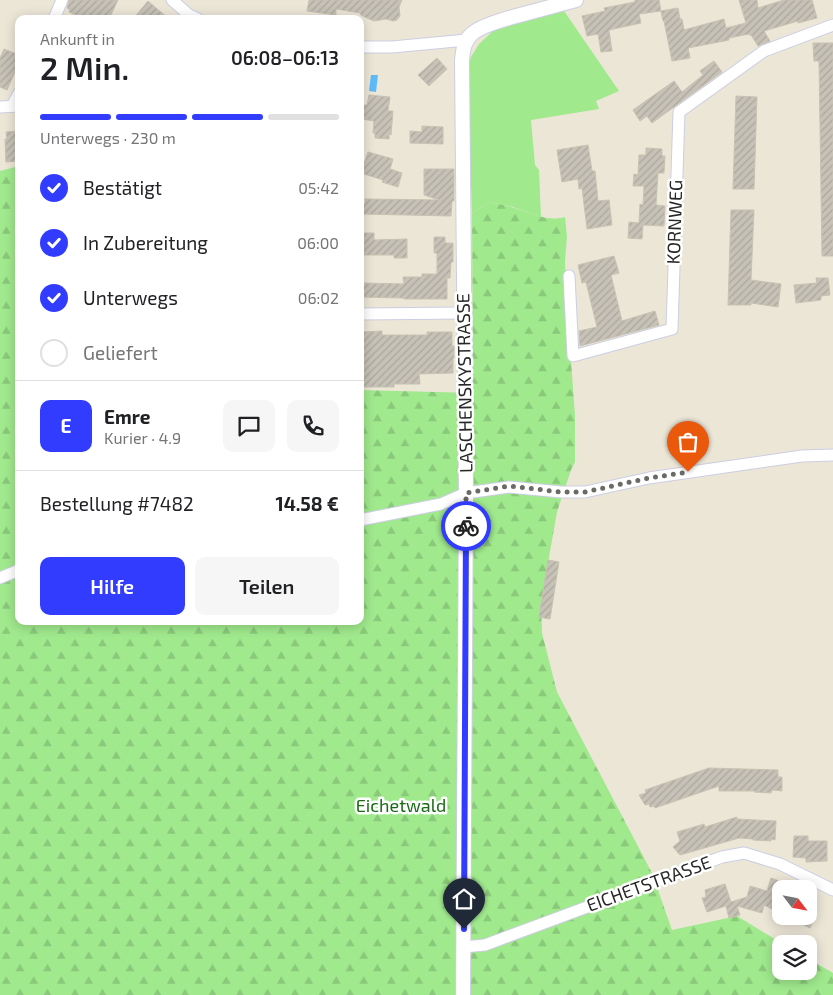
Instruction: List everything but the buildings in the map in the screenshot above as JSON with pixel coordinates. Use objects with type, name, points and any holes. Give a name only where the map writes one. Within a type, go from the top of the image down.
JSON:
[{"type":"street","points":[[56,15],[62,0]]},
{"type":"street","points":[[172,0],[188,15]]},
{"type":"street","points":[[364,47],[392,47],[467,40],[473,33],[490,25],[576,0]]},
{"type":"street","name":"KORNWEG","points":[[569,276],[574,356],[672,329],[679,112],[764,52],[833,25]]},
{"type":"street","name":"LASCHENSKYSTRASSE","points":[[464,995],[466,493],[462,60],[467,40]]},
{"type":"street","points":[[0,107],[15,106]]},
{"type":"street","points":[[364,314],[464,313]]},
{"type":"street","points":[[364,519],[441,504],[466,493],[509,486],[561,492],[585,492],[649,478],[802,456],[833,455]]},
{"type":"street","points":[[0,578],[15,572]]},
{"type":"street","name":"EICHETSTRASSE","points":[[463,947],[485,945],[722,857],[744,853],[780,864],[833,890]]},
{"type":"green space","points":[[562,8],[619,91],[596,101],[599,109],[531,120],[535,165],[539,170],[541,217],[513,207],[490,202],[472,213],[467,74],[471,57],[479,44],[493,31],[505,25]]},
{"type":"green space","name":"Eichetwald","points":[[15,167],[15,625],[364,625],[364,390],[473,393],[472,213],[490,202],[546,218],[565,217],[567,237],[565,261],[566,292],[575,416],[575,462],[557,512],[541,602],[542,633],[557,692],[652,873],[672,930],[737,916],[772,937],[772,980],[817,980],[817,964],[833,973],[833,995],[0,995],[0,171]]},
{"type":"water","points":[[371,75],[378,75],[376,92],[369,91]]},
{"type":"way so far","points":[[466,526],[466,493],[509,486],[561,492],[585,492],[649,478],[688,472]]},
{"type":"route","points":[[464,929],[466,526]]}]
